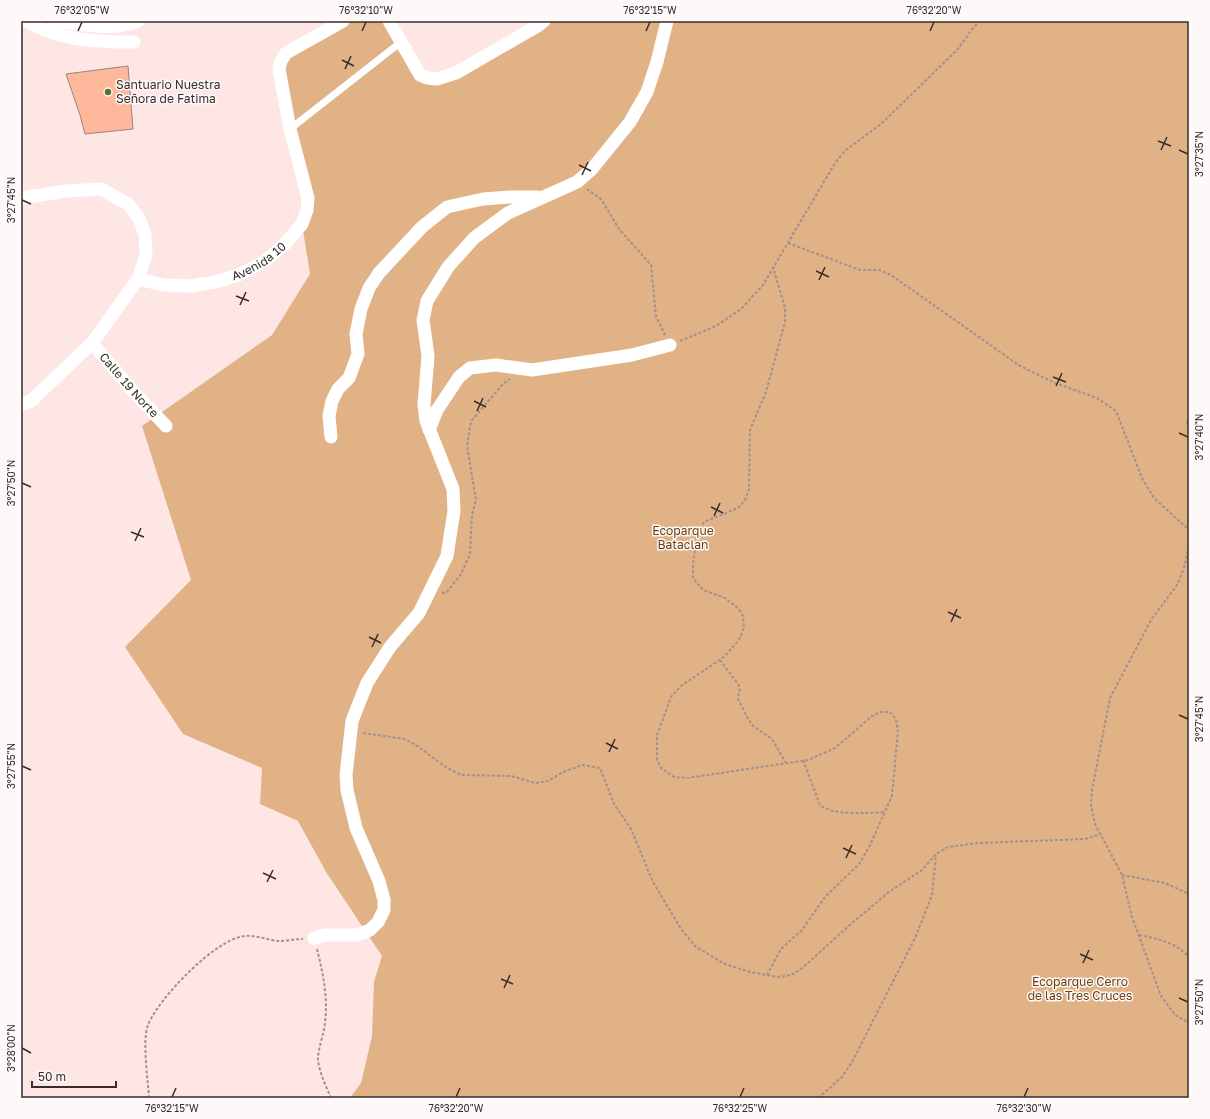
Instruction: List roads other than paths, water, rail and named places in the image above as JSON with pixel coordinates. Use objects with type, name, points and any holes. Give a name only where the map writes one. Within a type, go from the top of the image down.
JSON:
[{"type":"street","points":[[27,21],[51,33],[69,37],[99,42],[134,42]]},
{"type":"street","points":[[54,21],[106,27],[131,24],[138,21]]},
{"type":"street","name":"Avenida 10","points":[[138,279],[164,285],[190,286],[216,282],[241,274],[265,261],[285,244],[302,224],[307,210],[308,198],[290,129],[280,69],[281,61],[286,53],[344,21]]},
{"type":"street","points":[[389,21],[420,75],[427,78],[438,79],[456,73],[539,26],[544,21]]},
{"type":"street","points":[[314,938],[325,935],[358,935],[370,930],[378,922],[384,910],[384,900],[379,881],[356,828],[347,790],[346,775],[352,721],[367,683],[390,647],[419,613],[447,556],[454,511],[453,489],[426,421],[424,405],[428,356],[423,320],[427,301],[448,267],[474,238],[508,212],[577,182],[592,169],[630,122],[647,92],[657,62],[667,21]]},
{"type":"street","points":[[21,198],[66,191],[101,189],[128,204],[139,218],[145,235],[146,255],[138,279],[92,343],[32,400],[21,405]]},
{"type":"street","points":[[330,437],[329,416],[332,401],[338,389],[349,378],[358,354],[356,334],[360,309],[369,288],[379,273],[422,227],[447,207],[483,199],[510,197],[542,198]]},
{"type":"street","name":"Calle 19 Norte","points":[[92,343],[132,390],[166,426]]},
{"type":"street","points":[[430,430],[437,410],[459,377],[470,368],[496,365],[532,370],[632,354],[670,345]]},
{"type":"lane","points":[[290,129],[401,42]]},
{"type":"place","name":"Santuario Nuestra Señora de Fatima","points":[[108,92]]},
{"type":"park label","name":"Ecoparque Bataclan","points":[[683,538]]},
{"type":"park label","name":"Ecoparque Cerro de las Tres Cruces","points":[[1080,989]]}]
